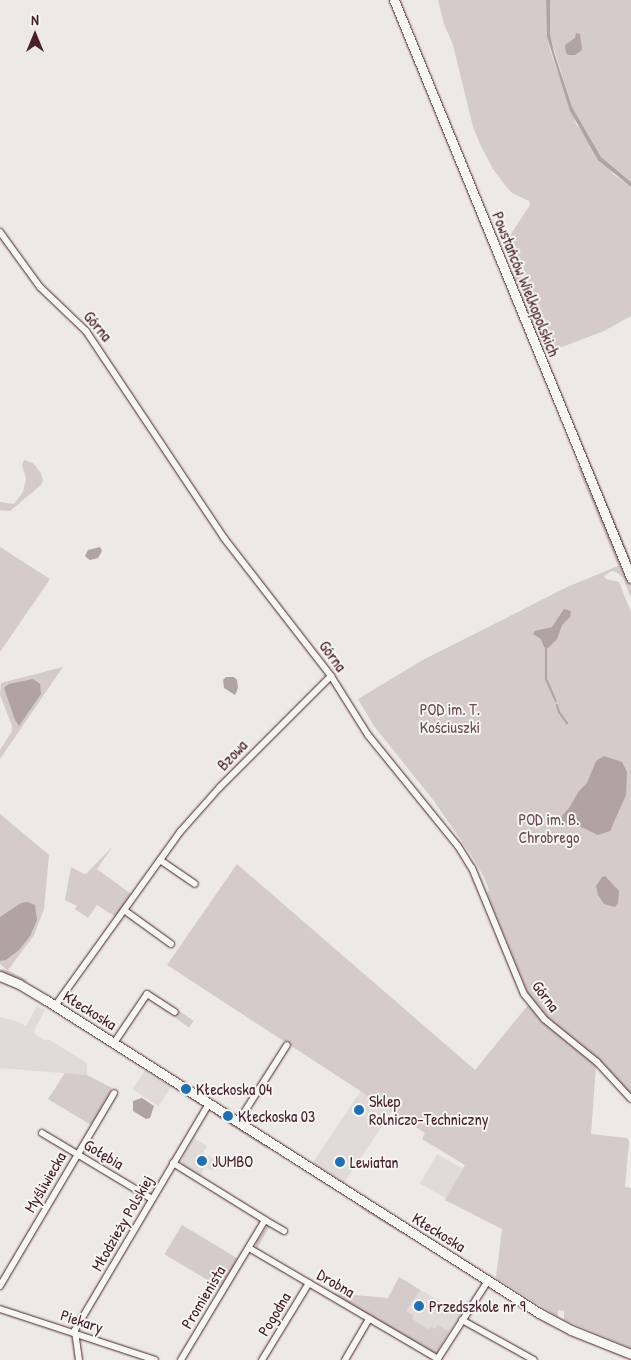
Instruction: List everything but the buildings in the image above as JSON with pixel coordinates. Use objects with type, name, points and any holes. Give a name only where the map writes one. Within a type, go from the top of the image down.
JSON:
[{"type":"main road","name":"Powstańców Wielkopolskich","points":[[394,0],[631,578]]},
{"type":"main road","name":"Kłeckoska","points":[[0,976],[19,984],[55,1006],[488,1281],[560,1324],[631,1354]]},
{"type":"street","name":"Górna","points":[[0,232],[40,287],[86,331],[224,538],[331,676],[368,735],[448,833],[472,868],[524,994],[544,1019],[597,1062],[631,1099]]},
{"type":"street","name":"Bzowa","points":[[55,1006],[180,832],[220,787],[331,676]]},
{"type":"street","points":[[160,860],[196,884]]},
{"type":"street","points":[[124,910],[171,944]]},
{"type":"street","points":[[114,1043],[147,994],[175,1012]]},
{"type":"street","points":[[238,1122],[287,1046]]},
{"type":"street","name":"Myśliwiecka","points":[[0,1286],[114,1093]]},
{"type":"street","name":"Młodzieży Polskiej","points":[[74,1334],[209,1103]]},
{"type":"street","name":"Gołębia","points":[[42,1133],[152,1199]]},
{"type":"street","points":[[173,1163],[284,1231]]},
{"type":"street","points":[[249,1248],[265,1220]]},
{"type":"street","name":"Drobna","points":[[249,1248],[438,1359]]},
{"type":"street","name":"Promienista","points":[[181,1360],[249,1248]]},
{"type":"street","points":[[438,1359],[488,1281]]},
{"type":"street","name":"Pogodna","points":[[262,1360],[309,1283]]},
{"type":"street","name":"Piekary","points":[[0,1309],[155,1360]]},
{"type":"street","points":[[345,1360],[369,1318]]},
{"type":"street","points":[[462,1320],[534,1360]]},
{"type":"street","points":[[74,1334],[79,1360]]},
{"type":"shaded area","points":[[546,0],[550,0],[550,34],[554,52],[572,107],[601,157],[631,182],[631,187],[598,160],[570,111],[547,37]]},
{"type":"shaded area","points":[[576,33],[580,34],[582,50],[575,55],[569,55],[566,53],[565,45],[575,38]]},
{"type":"shaded area","points":[[100,547],[102,551],[98,558],[90,560],[85,556],[88,550]]},
{"type":"shaded area","points":[[564,609],[571,611],[570,617],[562,625],[557,639],[548,648],[544,647],[541,639],[533,634],[535,631],[552,627]]},
{"type":"shaded area","points":[[226,677],[234,677],[237,680],[238,688],[235,695],[224,688],[223,680]]},
{"type":"shaded area","points":[[33,679],[40,684],[41,694],[19,726],[15,720],[4,688],[9,684]]},
{"type":"shaded area","points":[[604,756],[622,762],[627,772],[626,795],[610,831],[598,835],[577,825],[560,823],[560,818],[587,783],[596,761]]},
{"type":"shaded area","points":[[605,876],[619,891],[618,903],[615,907],[604,904],[598,895],[596,886],[602,877]]},
{"type":"shaded area","points":[[27,902],[35,905],[37,920],[30,936],[19,950],[6,960],[0,961],[0,917],[21,903]]},
{"type":"shaded area","points":[[37,1006],[45,1010],[34,1031],[36,1035],[46,1041],[48,1039],[87,1063],[87,1075],[0,1068],[0,1017],[26,1026]]},
{"type":"shaded area","points":[[145,1070],[171,1087],[158,1106],[132,1089]]},
{"type":"shaded area","points":[[361,1091],[392,1112],[344,1183],[313,1162]]},
{"type":"shaded area","points":[[142,1098],[154,1106],[150,1118],[146,1119],[133,1111],[133,1101]]},
{"type":"shaded area","points":[[194,1138],[207,1146],[203,1153],[218,1161],[212,1171],[205,1167],[200,1176],[182,1165],[181,1161]]},
{"type":"shaded area","points":[[437,1154],[463,1169],[446,1198],[420,1183]]},
{"type":"shaded area","name":"Przedszkole nr 9","points":[[399,1277],[461,1314],[442,1343],[429,1348],[394,1299]]},
{"type":"green space","points":[[438,0],[546,0],[547,37],[576,124],[613,174],[631,187],[631,316],[604,331],[554,350],[543,350],[631,560],[631,570],[509,273],[519,268],[511,251],[511,234],[530,205],[529,201],[512,193],[505,185],[493,169],[480,144],[473,127],[453,45],[444,24]]},
{"type":"green space","points":[[550,0],[631,0],[631,182],[601,157],[572,107],[550,36]]},
{"type":"green space","points":[[24,460],[33,463],[41,473],[43,480],[41,485],[10,511],[0,510],[0,502],[14,504],[23,492],[26,479],[22,465]]},
{"type":"green space","points":[[577,466],[580,466],[631,587],[631,598],[623,578],[618,573],[612,571],[604,576],[606,579],[619,582],[631,612],[631,1095],[599,1060],[546,1017],[529,996],[487,893],[489,890],[484,877],[434,801],[374,726],[358,699],[421,661],[567,587],[618,566]]},
{"type":"green space","points":[[0,547],[50,579],[0,652]]},
{"type":"green space","points":[[63,667],[0,759],[0,750],[12,731],[12,726],[0,695],[1,683]]},
{"type":"green space","points":[[0,814],[49,855],[44,909],[34,935],[8,970],[27,980],[26,982],[0,971],[0,969],[7,970],[0,964]]},
{"type":"green space","points":[[113,846],[97,869],[131,894],[116,917],[97,905],[88,918],[75,909],[77,906],[65,900],[71,867],[84,874],[87,873]]},
{"type":"green space","points":[[237,864],[475,1070],[528,1005],[541,1021],[596,1066],[591,1134],[627,1138],[629,1141],[625,1187],[631,1188],[631,1348],[564,1320],[564,1311],[558,1310],[558,1317],[496,1278],[502,1229],[445,1200],[465,1165],[422,1139],[425,1133],[167,965]]},
{"type":"green space","points":[[178,1010],[194,1021],[189,1027],[173,1017]]},
{"type":"green space","points":[[65,1073],[87,1075],[112,1088],[91,1125],[48,1099]]},
{"type":"green space","points":[[152,1074],[200,1104],[201,1106]]},
{"type":"green space","points":[[215,1113],[268,1147],[267,1149],[213,1114]]},
{"type":"green space","points":[[362,1207],[403,1233],[404,1235],[360,1208]]},
{"type":"green space","points":[[182,1225],[239,1259],[221,1288],[164,1254]]},
{"type":"green space","points":[[268,1225],[270,1226],[256,1250],[256,1242]]},
{"type":"green space","points":[[399,1277],[420,1290],[406,1311],[414,1316],[412,1319],[429,1330],[431,1327],[435,1329],[438,1325],[449,1332],[436,1354],[331,1293],[388,1298]]},
{"type":"waterway","points":[[546,648],[546,679],[556,701]]},
{"type":"waterway","points":[[557,705],[559,712],[567,723]]},
{"type":"place","name":"Kłeckoska 04","points":[[186,1089]]},
{"type":"place","name":"Sklep Rolniczo-Techniczny","points":[[359,1110]]},
{"type":"place","name":"Kłeckoska 03","points":[[228,1116]]},
{"type":"place","name":"JUMBO","points":[[202,1161]]},
{"type":"place","name":"Lewiatan","points":[[340,1162]]},
{"type":"place","name":"Przedszkole nr 9","points":[[419,1306]]},
{"type":"park label","name":"POD im. T. Kościuszki","points":[[450,718]]},
{"type":"park label","name":"POD im. B. Chrobrego","points":[[549,828]]}]
